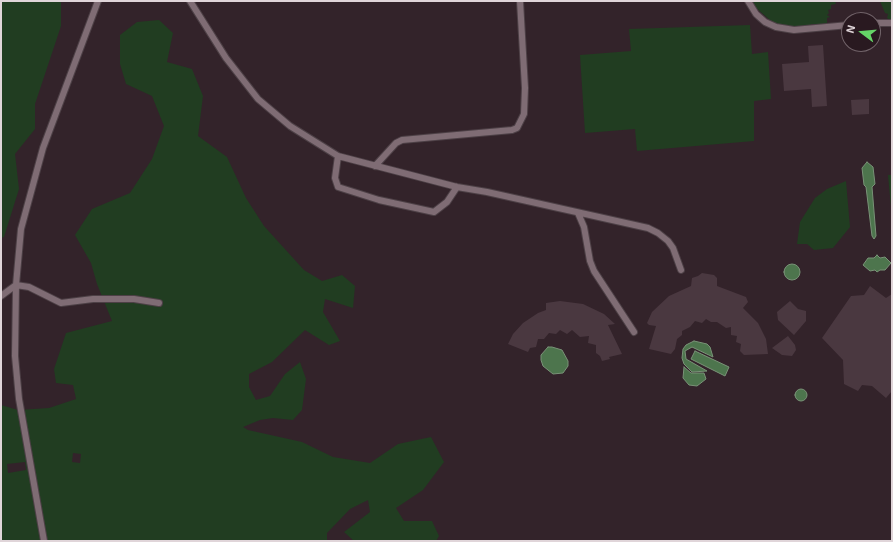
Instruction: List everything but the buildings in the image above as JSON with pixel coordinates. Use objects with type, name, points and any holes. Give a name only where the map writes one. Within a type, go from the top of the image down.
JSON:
[{"type":"lane","points":[[44,541],[19,399],[15,356],[16,285],[21,229],[43,148],[98,1]]},
{"type":"lane","points":[[190,1],[226,58],[253,94],[290,126],[338,156],[457,187],[627,222],[658,233],[673,248],[681,270]]},
{"type":"lane","points":[[375,166],[396,143],[402,140],[512,130],[517,128],[524,114],[525,88],[520,1]]},
{"type":"lane","points":[[748,1],[750,6],[760,18],[776,27],[794,30],[841,26]]},
{"type":"lane","points":[[881,23],[892,23]]},
{"type":"lane","points":[[338,156],[335,178],[338,188],[372,198],[432,212],[440,209],[447,202],[457,187]]},
{"type":"lane","points":[[578,213],[584,227],[590,261],[594,271],[634,332]]},
{"type":"lane","points":[[1,296],[16,285],[29,287],[61,303],[93,299],[126,299],[159,303]]},
{"type":"shaded area","points":[[1,1],[61,1],[61,26],[35,104],[35,129],[15,154],[19,189],[4,237],[1,238]]},
{"type":"shaded area","points":[[753,1],[835,1],[836,4],[831,5],[831,9],[828,10],[829,13],[827,15],[830,17],[827,18],[827,24],[811,24],[810,27],[794,28],[778,25],[771,21],[755,7]]},
{"type":"shaded area","points":[[880,1],[892,1],[892,21],[887,18],[888,14],[885,13]]},
{"type":"shaded area","points":[[159,20],[173,33],[167,62],[192,69],[203,96],[198,136],[227,157],[246,198],[264,226],[304,270],[322,281],[342,275],[355,286],[353,308],[325,299],[323,312],[340,341],[329,345],[305,330],[272,362],[249,374],[249,387],[256,400],[270,396],[285,374],[300,362],[306,379],[302,410],[293,420],[273,418],[260,420],[243,427],[248,430],[302,442],[333,457],[370,463],[398,444],[431,437],[444,462],[423,490],[396,508],[404,521],[432,521],[439,536],[436,541],[354,541],[344,532],[370,512],[368,500],[350,509],[327,533],[327,541],[1,541],[1,405],[18,410],[49,408],[76,399],[73,385],[56,383],[54,369],[66,333],[112,321],[97,284],[91,263],[75,235],[92,209],[130,193],[152,159],[164,126],[152,96],[126,84],[120,64],[120,35],[137,22]],"holes":[[[73,453],[81,454],[80,463],[72,462]],[[25,462],[26,470],[8,473],[7,464]]]},
{"type":"shaded area","points":[[750,25],[752,54],[768,52],[771,99],[754,101],[754,141],[637,151],[635,129],[585,133],[580,55],[631,51],[629,29]]},
{"type":"shaded area","points":[[867,162],[873,167],[875,184],[872,187],[876,236],[874,239],[872,236],[862,168]]},
{"type":"shaded area","points":[[888,175],[892,175],[892,218]]},
{"type":"shaded area","points":[[846,181],[850,227],[833,248],[814,250],[807,244],[797,244],[800,222],[815,198],[827,189]]},
{"type":"shaded area","points":[[877,255],[880,258],[885,257],[891,263],[885,270],[880,270],[877,272],[875,270],[870,271],[863,265],[868,258],[874,258]]},
{"type":"shaded area","points":[[792,264],[798,266],[800,272],[798,278],[792,280],[786,278],[784,272],[786,266]]},
{"type":"shaded area","points":[[694,341],[707,344],[710,347],[713,357],[692,347],[685,351],[686,359],[707,371],[692,372],[684,364],[682,358],[683,349],[686,345]]},
{"type":"shaded area","points":[[548,347],[562,350],[568,361],[568,366],[563,373],[553,374],[543,366],[541,355]]},
{"type":"shaded area","points":[[695,351],[729,367],[725,376],[691,359]]},
{"type":"shaded area","points":[[684,367],[691,373],[704,373],[706,379],[697,386],[689,385],[683,378]]},
{"type":"shaded area","points":[[803,389],[806,390],[806,400],[799,401],[796,400],[795,393],[796,390]]}]
